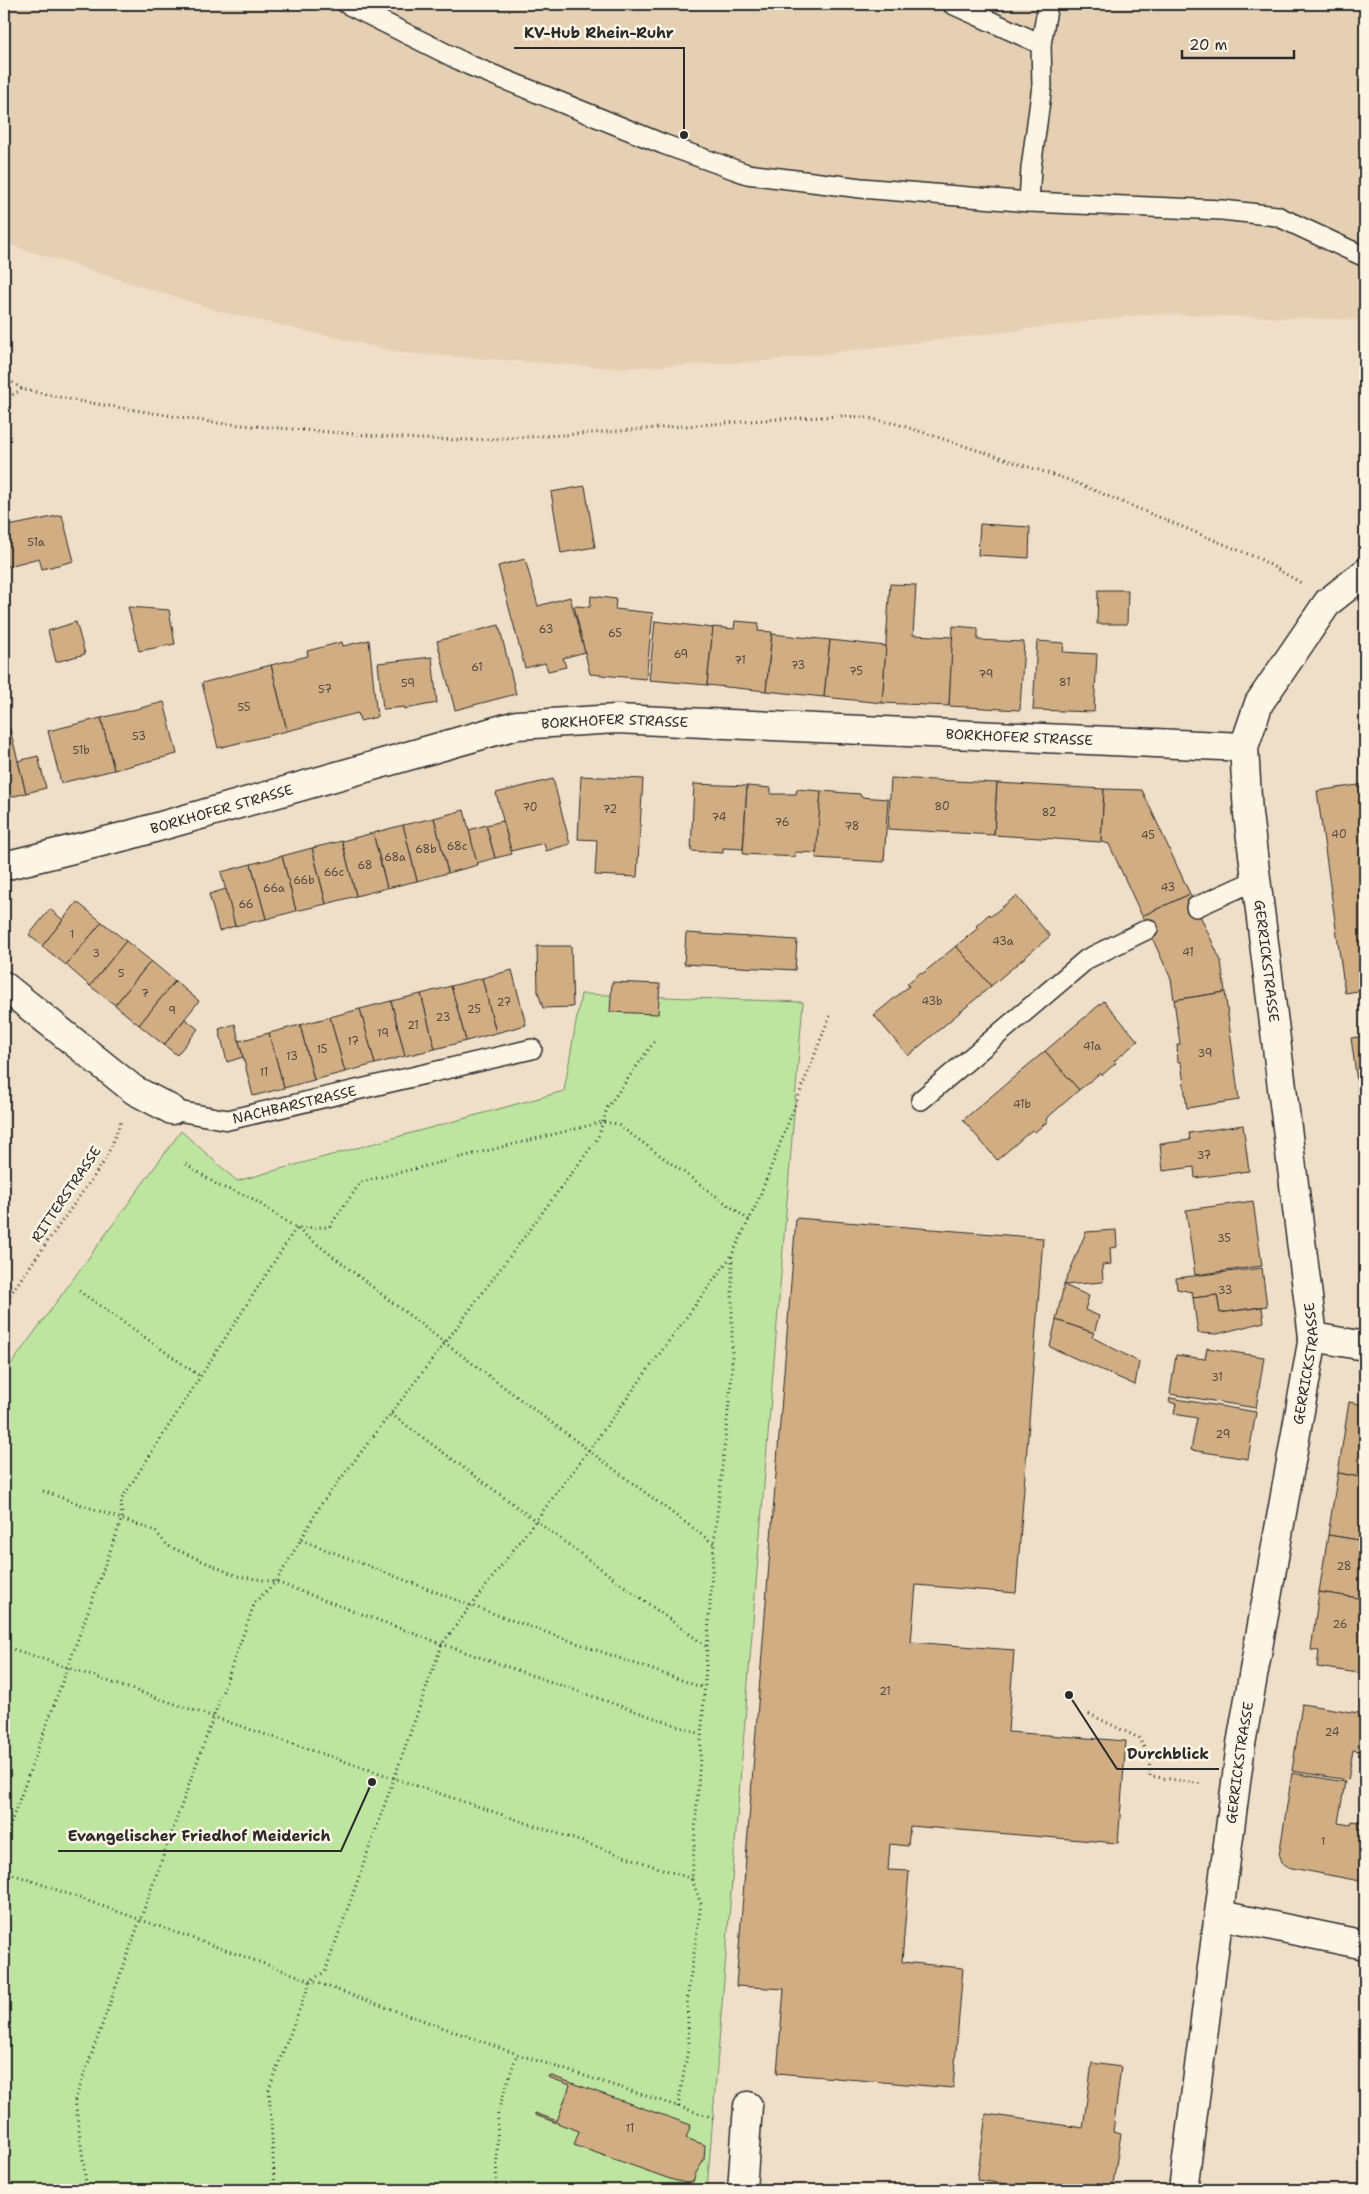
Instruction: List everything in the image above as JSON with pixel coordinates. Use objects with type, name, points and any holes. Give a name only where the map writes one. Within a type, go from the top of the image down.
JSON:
[{"type":"street","name":"GERRICKSTRASSE","points":[[1183,2190],[1241,1744],[1313,1337],[1248,814],[1244,747],[1259,702],[1328,602],[1365,573]]},
{"type":"street","name":"BORKHOFER STRASSE","points":[[4,866],[135,833],[517,725],[616,719],[1244,747]]},
{"type":"street","name":"NACHBARSTRASSE","points":[[4,986],[134,1090],[172,1110]]},
{"type":"street","points":[[1313,1337],[1365,1346]]},
{"type":"street","points":[[1220,1915],[1365,1946]]},
{"type":"street","points":[[742,2190],[747,2116]]},
{"type":"lane","points":[[347,4],[470,65],[663,144],[747,174],[861,188],[1029,202],[1222,210],[1277,216],[1365,257]]},
{"type":"lane","points":[[952,4],[1041,44]]},
{"type":"lane","points":[[1029,202],[1031,168],[1042,86],[1041,44],[1048,4]]},
{"type":"lane","points":[[1196,907],[1256,880]]},
{"type":"lane","points":[[921,1100],[1087,959],[1148,929]]},
{"type":"lane","name":"NACHBARSTRASSE","points":[[172,1110],[228,1120],[532,1049]]},
{"type":"path","points":[[4,378],[22,389],[78,401],[217,423],[417,439],[472,440],[832,417],[879,420],[898,424],[1069,480],[1122,501],[1260,559],[1298,580],[1328,602]]},
{"type":"path","points":[[4,400],[22,389]]},
{"type":"path","points":[[275,2190],[269,2088],[311,1980],[325,1972],[442,1644],[590,1450],[732,1254],[749,1220],[780,1147],[831,1013]]},
{"type":"path","points":[[87,2190],[75,2100],[255,1602],[276,1582],[322,1503],[445,1343],[598,1138],[606,1108],[654,1042]]},
{"type":"path","name":"RITTERSTRASSE","points":[[4,1303],[106,1159],[134,1090]]},
{"type":"path","points":[[296,1228],[329,1227],[361,1182],[603,1122],[617,1124],[749,1220]]},
{"type":"path","points":[[186,1164],[219,1186],[250,1197],[296,1228],[445,1343],[714,1544]]},
{"type":"path","points":[[4,1842],[122,1518],[122,1500],[296,1228]]},
{"type":"path","points":[[678,2107],[689,2043],[687,2001],[701,1904],[692,1879],[714,1544],[732,1374],[732,1254]]},
{"type":"path","points":[[78,1291],[201,1377]]},
{"type":"path","points":[[391,1414],[707,1647]]},
{"type":"path","points":[[42,1491],[155,1530],[168,1546],[237,1576],[276,1582],[442,1644],[701,1734]]},
{"type":"path","points":[[301,1540],[472,1606],[704,1688]]},
{"type":"path","points":[[4,1646],[66,1669],[213,1716],[692,1879]]},
{"type":"path","points":[[1090,1714],[1139,1738],[1149,1756],[1150,1776],[1235,1789]]},
{"type":"path","points":[[4,1871],[518,2054],[678,2107],[747,2116]]},
{"type":"path","points":[[496,2190],[498,2111],[518,2054]]},
{"type":"shaded area","points":[[4,4],[1365,4],[1365,320],[1150,314],[757,362],[614,368],[403,353],[222,312],[4,243]]},
{"type":"green space","points":[[581,994],[803,1002],[707,2190],[4,2190],[4,1374],[181,1131],[237,1181],[564,1091]]},
{"type":"building","points":[[585,486],[595,547],[561,553],[551,492]]},
{"type":"building","points":[[62,515],[74,561],[42,569],[39,558],[5,567],[4,527]]},
{"type":"building","points":[[980,524],[1030,527],[1029,558],[978,555]]},
{"type":"building","points":[[525,559],[538,606],[570,597],[585,652],[563,658],[566,667],[548,671],[545,663],[525,668],[498,566]]},
{"type":"building","points":[[890,584],[916,585],[913,635],[953,637],[949,706],[882,703]]},
{"type":"building","points":[[1098,590],[1128,590],[1127,624],[1097,624]]},
{"type":"building","points":[[591,596],[616,599],[615,609],[653,613],[646,679],[590,674],[574,606],[590,607]]},
{"type":"building","points":[[128,607],[169,610],[175,644],[139,651]]},
{"type":"building","points":[[655,621],[713,628],[707,685],[649,680]]},
{"type":"building","points":[[735,621],[759,623],[758,631],[772,632],[766,691],[707,685],[713,627],[734,629]]},
{"type":"building","points":[[76,622],[85,654],[56,662],[48,631]]},
{"type":"building","points":[[499,625],[516,694],[455,710],[437,641]]},
{"type":"building","points":[[953,626],[978,628],[978,640],[1024,642],[1020,710],[949,706]]},
{"type":"building","points":[[772,634],[830,640],[824,697],[766,691]]},
{"type":"building","points":[[369,640],[377,717],[360,721],[358,713],[287,731],[271,665],[308,656],[307,651],[342,642],[343,646]]},
{"type":"building","points":[[830,640],[886,646],[882,703],[824,697]]},
{"type":"building","points":[[1037,641],[1064,643],[1063,652],[1097,654],[1094,712],[1033,710]]},
{"type":"building","points":[[432,657],[437,703],[405,709],[405,707],[383,709],[378,663]]},
{"type":"building","points":[[271,665],[287,731],[218,748],[202,683]]},
{"type":"building","points":[[164,702],[177,754],[114,770],[101,718]]},
{"type":"building","points":[[101,718],[114,770],[61,783],[48,731]]},
{"type":"building","points":[[10,729],[26,793],[4,799],[4,731]]},
{"type":"building","points":[[38,756],[46,788],[26,793],[18,761]]},
{"type":"building","points":[[581,776],[643,779],[637,877],[595,875],[597,840],[578,839]]},
{"type":"building","points":[[891,778],[997,783],[994,835],[888,829]]},
{"type":"building","points":[[553,779],[570,844],[546,851],[544,843],[511,851],[496,793]]},
{"type":"building","points":[[997,783],[1104,789],[1101,842],[994,835]]},
{"type":"building","points":[[694,784],[747,786],[743,849],[723,848],[723,853],[691,851]]},
{"type":"building","points":[[1365,784],[1365,990],[1345,993],[1317,791]]},
{"type":"building","points":[[747,786],[771,788],[771,794],[796,794],[797,789],[821,791],[817,853],[795,852],[795,857],[743,854]]},
{"type":"building","points":[[1104,789],[1142,790],[1190,894],[1142,916],[1109,844],[1101,842]]},
{"type":"building","points":[[821,791],[860,794],[861,797],[888,799],[884,862],[816,858]]},
{"type":"building","points":[[464,810],[478,865],[448,873],[434,818]]},
{"type":"building","points":[[434,818],[448,873],[417,881],[403,825]]},
{"type":"building","points":[[503,821],[512,854],[495,858],[486,825]]},
{"type":"building","points":[[403,825],[417,881],[387,888],[373,833]]},
{"type":"building","points":[[486,825],[495,858],[477,863],[469,830]]},
{"type":"building","points":[[373,833],[387,888],[356,896],[342,841]]},
{"type":"building","points":[[342,841],[356,896],[326,904],[312,848]]},
{"type":"building","points":[[312,848],[326,904],[296,911],[282,856]]},
{"type":"building","points":[[282,856],[296,911],[266,919],[251,864]]},
{"type":"building","points":[[251,864],[266,919],[235,926],[221,872]]},
{"type":"building","points":[[226,889],[235,926],[219,931],[209,894]]},
{"type":"building","points":[[1190,894],[1221,961],[1225,992],[1174,1000],[1171,979],[1142,916]]},
{"type":"building","points":[[1016,896],[1050,936],[991,986],[956,946],[978,928],[976,926],[989,914],[991,916]]},
{"type":"building","points":[[77,902],[102,922],[66,965],[42,946]]},
{"type":"building","points":[[50,909],[63,920],[42,946],[29,935]]},
{"type":"building","points":[[102,922],[126,941],[90,986],[66,965]]},
{"type":"building","points":[[686,933],[797,940],[795,970],[684,964]]},
{"type":"building","points":[[126,941],[151,961],[115,1005],[90,986]]},
{"type":"building","points":[[537,946],[571,946],[573,1007],[543,1008],[538,992]]},
{"type":"building","points":[[956,946],[991,986],[908,1056],[874,1015],[909,986],[907,984],[921,972],[922,974]]},
{"type":"building","points":[[151,961],[175,981],[139,1025],[115,1005]]},
{"type":"building","points":[[512,970],[526,1025],[496,1033],[482,978]]},
{"type":"building","points":[[482,978],[496,1033],[466,1041],[451,986]]},
{"type":"building","points":[[175,981],[199,1001],[164,1045],[139,1025]]},
{"type":"building","points":[[612,982],[660,984],[658,1014],[610,1012]]},
{"type":"building","points":[[451,986],[466,1041],[435,1049],[421,994]]},
{"type":"building","points":[[1225,992],[1239,1100],[1187,1108],[1181,1062],[1178,1062],[1177,1045],[1180,1044],[1174,1000]]},
{"type":"building","points":[[421,994],[435,1049],[405,1056],[391,1001]]},
{"type":"building","points":[[391,1001],[405,1056],[375,1064],[360,1009]]},
{"type":"building","points":[[1104,1001],[1138,1041],[1114,1061],[1116,1063],[1102,1075],[1100,1073],[1079,1090],[1045,1051]]},
{"type":"building","points":[[360,1009],[375,1064],[345,1072],[330,1017]]},
{"type":"building","points":[[330,1017],[345,1072],[314,1080],[300,1025]]},
{"type":"building","points":[[185,1019],[198,1029],[177,1055],[164,1045]]},
{"type":"building","points":[[235,1024],[243,1057],[227,1062],[219,1029]]},
{"type":"building","points":[[300,1025],[314,1080],[284,1088],[269,1033]]},
{"type":"building","points":[[269,1033],[284,1088],[253,1096],[239,1041]]},
{"type":"building","points":[[1365,1036],[1365,1140],[1351,1038]]},
{"type":"building","points":[[1045,1051],[1079,1090],[1046,1119],[1048,1121],[1035,1132],[1032,1130],[997,1160],[963,1120]]},
{"type":"building","points":[[1243,1125],[1249,1171],[1195,1178],[1194,1167],[1163,1171],[1160,1144],[1190,1140],[1189,1133]]},
{"type":"building","points":[[1253,1201],[1262,1266],[1195,1275],[1186,1210]]},
{"type":"building","points":[[796,1218],[1043,1238],[1016,1593],[916,1585],[911,1642],[1014,1650],[1008,1732],[1126,1741],[1118,1843],[910,1826],[908,1846],[890,1844],[888,1870],[909,1871],[902,1962],[963,1968],[953,2088],[777,2073],[784,1989],[736,1986]]},
{"type":"building","points":[[1116,1230],[1117,1247],[1110,1248],[1111,1264],[1102,1265],[1103,1282],[1064,1285],[1086,1232]]},
{"type":"building","points":[[1262,1268],[1267,1306],[1220,1313],[1217,1295],[1193,1298],[1192,1292],[1177,1289],[1176,1278]]},
{"type":"building","points":[[1064,1285],[1089,1296],[1085,1310],[1099,1316],[1094,1333],[1056,1320]]},
{"type":"building","points":[[1217,1295],[1220,1313],[1262,1307],[1264,1322],[1217,1334],[1198,1333],[1193,1298]]},
{"type":"building","points":[[1056,1320],[1094,1333],[1092,1337],[1139,1362],[1135,1385],[1050,1347]]},
{"type":"building","points":[[1207,1348],[1264,1357],[1256,1408],[1170,1394],[1176,1355],[1205,1359]]},
{"type":"building","points":[[1170,1398],[1256,1412],[1248,1459],[1191,1450],[1197,1418],[1174,1414],[1176,1404],[1169,1402]]},
{"type":"building","points":[[1349,1402],[1365,1405],[1365,1478],[1338,1473]]},
{"type":"building","points":[[1338,1473],[1365,1478],[1365,1541],[1328,1535]]},
{"type":"building","points":[[1328,1535],[1365,1541],[1365,1599],[1319,1592]]},
{"type":"building","points":[[1319,1592],[1365,1599],[1365,1674],[1317,1667],[1319,1651],[1311,1650]]},
{"type":"building","points":[[1302,1704],[1365,1714],[1365,1752],[1353,1750],[1348,1780],[1292,1771]]},
{"type":"building","points":[[1292,1773],[1345,1782],[1338,1823],[1351,1825],[1352,1821],[1365,1823],[1365,1882],[1287,1867],[1281,1863],[1279,1856]]},
{"type":"building","points":[[1092,2063],[1121,2067],[1113,2132],[1121,2134],[1112,2190],[1050,2190],[977,2180],[986,2114],[1083,2128]]},
{"type":"building","points":[[549,2075],[691,2125],[686,2138],[705,2145],[704,2160],[693,2182],[686,2183],[673,2180],[574,2145],[579,2131],[535,2115],[535,2113],[557,2121],[570,2085],[548,2077]]},
{"type":"place","name":"KV-Hub Rhein-Ruhr","points":[[684,135]]},
{"type":"place","name":"Durchblick","points":[[1069,1695]]},
{"type":"place","name":"Evangelischer Friedhof Meiderich","points":[[372,1782]]}]
